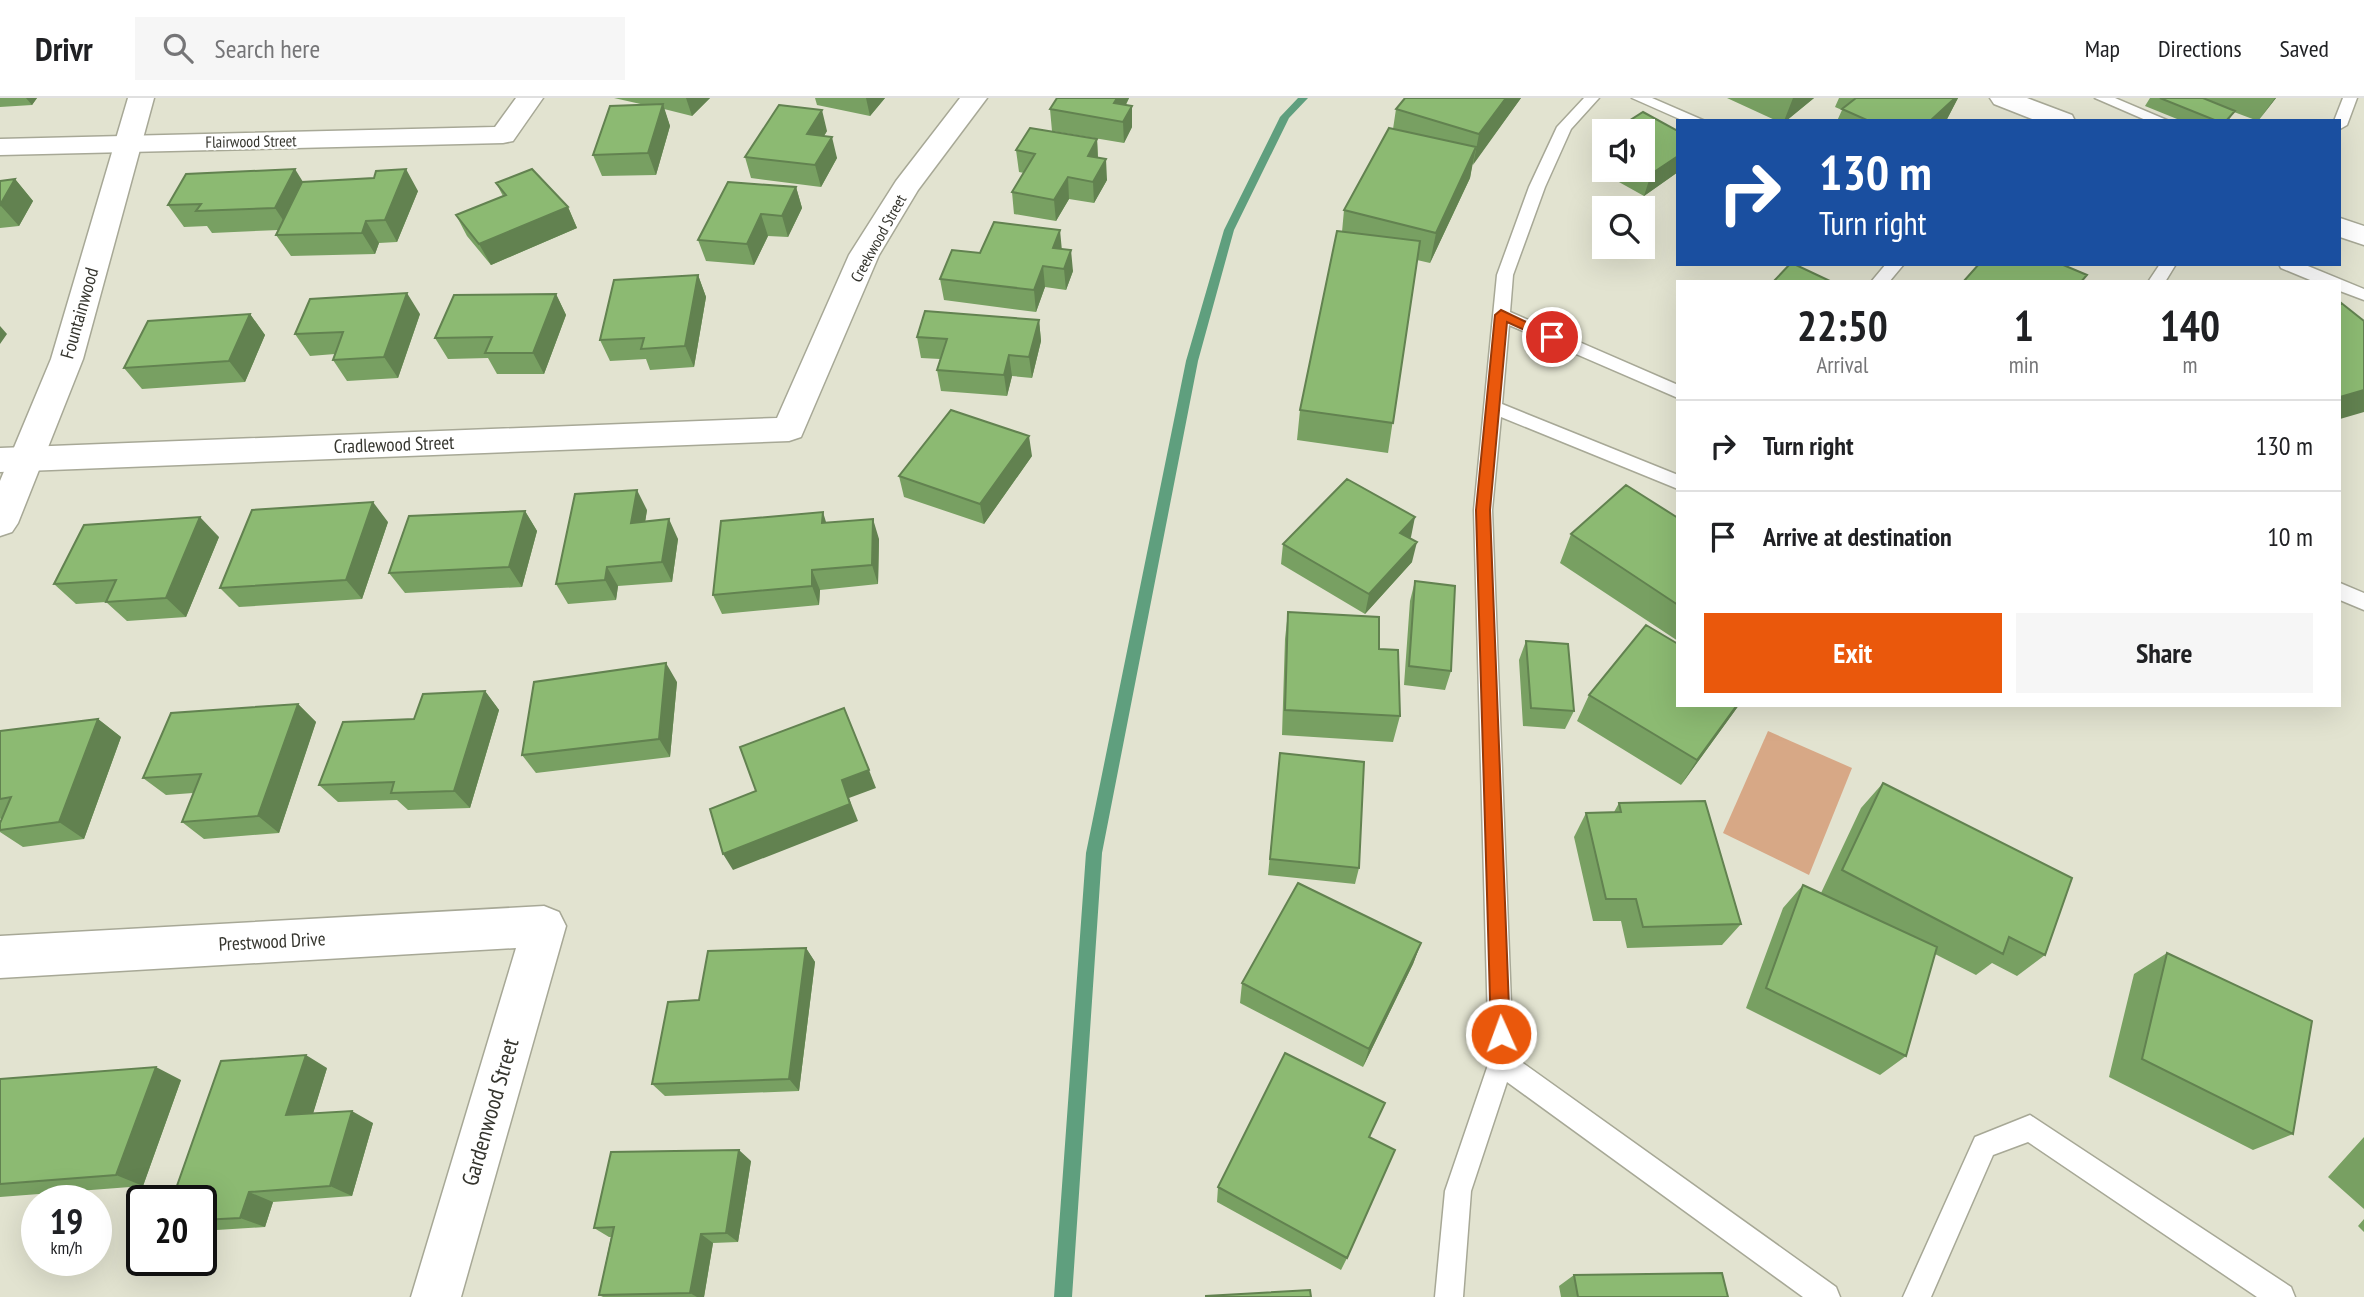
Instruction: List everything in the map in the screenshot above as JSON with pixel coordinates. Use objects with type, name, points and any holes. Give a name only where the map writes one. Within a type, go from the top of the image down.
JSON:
[{"type":"street","name":"Fountainwood","points":[[0,523],[12,459],[67,359],[141,98]]},
{"type":"street","name":"Flairwood Street","points":[[0,148],[503,135],[530,98]]},
{"type":"street","name":"Creekwood Street","points":[[789,429],[864,255],[906,187],[974,98]]},
{"type":"street","points":[[2003,98],[2057,119]]},
{"type":"street","points":[[2341,227],[2364,236]]},
{"type":"street","name":"Cradlewood Street","points":[[12,459],[789,429]]},
{"type":"street","name":"Prestwood Drive","points":[[0,957],[544,926]]},
{"type":"street","name":"Gardenwood Street","points":[[436,1297],[544,926]]},
{"type":"lane","points":[[1449,1297],[1458,1191],[1502,1062],[1483,510],[1505,275],[1536,187],[1564,127],[1592,98]]},
{"type":"lane","points":[[1639,98],[1693,119]]},
{"type":"lane","points":[[2102,98],[2157,119]]},
{"type":"lane","points":[[2341,123],[2349,103],[2364,113]]},
{"type":"lane","points":[[1881,280],[1894,266]]},
{"type":"lane","points":[[2292,266],[2326,280]]},
{"type":"lane","points":[[2341,285],[2364,295]]},
{"type":"lane","points":[[1501,315],[1676,391]]},
{"type":"lane","points":[[1493,407],[1676,481]]},
{"type":"lane","points":[[2341,591],[2364,602]]},
{"type":"lane","points":[[1502,1062],[1826,1297]]},
{"type":"lane","points":[[1917,1297],[1984,1146],[2030,1128],[2281,1297]]},
{"type":"shaded area","points":[[1768,731],[1852,768],[1809,875],[1723,833]]},
{"type":"building","points":[[1057,98],[1117,98],[1114,103],[1132,106],[1123,122],[1050,109]]},
{"type":"building","points":[[1405,98],[1506,98],[1479,134],[1396,109]]},
{"type":"building","points":[[1856,98],[1955,98],[1932,119],[1864,119],[1842,109]]},
{"type":"building","points":[[2160,98],[2203,98],[2235,111],[2228,119],[2212,119]]},
{"type":"building","points":[[663,104],[648,153],[593,155],[610,106]]},
{"type":"building","points":[[779,105],[822,110],[807,134],[832,137],[815,165],[745,157]]},
{"type":"building","points":[[1643,112],[1676,130],[1676,157],[1655,171],[1655,119],[1632,119]]},
{"type":"building","points":[[1030,128],[1097,139],[1088,156],[1106,159],[1093,182],[1068,177],[1054,200],[1012,192],[1035,154],[1016,150]]},
{"type":"building","points":[[1389,128],[1476,147],[1436,233],[1344,210]]},
{"type":"building","points":[[295,169],[275,208],[196,211],[201,204],[168,205],[186,174]]},
{"type":"building","points":[[406,169],[385,220],[366,221],[362,233],[276,235],[302,182],[374,178],[376,171]]},
{"type":"building","points":[[532,169],[568,207],[479,244],[456,215],[506,195],[496,183]]},
{"type":"building","points":[[15,179],[0,205],[0,181]]},
{"type":"building","points":[[728,182],[796,187],[782,216],[761,214],[747,244],[698,240]]},
{"type":"building","points":[[994,222],[1060,230],[1053,248],[1071,250],[1064,269],[1043,266],[1034,290],[940,279],[952,250],[980,253]]},
{"type":"building","points":[[1337,231],[1420,241],[1393,423],[1300,410]]},
{"type":"building","points":[[1788,266],[1798,266],[1828,280],[1775,280]]},
{"type":"building","points":[[1977,266],[2066,266],[2087,275],[2083,280],[1965,280]]},
{"type":"building","points":[[698,275],[685,346],[641,349],[644,338],[600,340],[614,280]]},
{"type":"building","points":[[407,293],[384,357],[333,360],[343,332],[295,334],[310,299]]},
{"type":"building","points":[[556,294],[533,353],[485,353],[492,337],[435,338],[454,295]]},
{"type":"building","points":[[2341,303],[2364,321],[2364,390],[2341,397]]},
{"type":"building","points":[[925,311],[1039,320],[1029,357],[1009,355],[1004,375],[937,370],[947,339],[917,337]]},
{"type":"building","points":[[250,314],[229,361],[124,368],[148,321]]},
{"type":"building","points":[[951,410],[1029,436],[980,504],[899,476]]},
{"type":"building","points":[[1347,479],[1415,517],[1400,533],[1417,542],[1369,594],[1283,544]]},
{"type":"building","points":[[1626,485],[1676,517],[1676,604],[1571,534]]},
{"type":"building","points":[[637,490],[631,523],[669,519],[662,562],[607,567],[605,580],[556,584],[575,494]]},
{"type":"building","points":[[373,502],[346,580],[220,588],[252,510]]},
{"type":"building","points":[[525,511],[509,567],[389,573],[409,516]]},
{"type":"building","points":[[823,512],[822,523],[873,519],[872,565],[812,570],[812,586],[713,595],[721,521]]},
{"type":"building","points":[[200,517],[166,598],[106,602],[116,580],[54,584],[84,525]]},
{"type":"building","points":[[1415,581],[1455,586],[1451,671],[1409,666]]},
{"type":"building","points":[[1288,612],[1379,617],[1379,649],[1398,650],[1400,716],[1285,710]]},
{"type":"building","points":[[1646,625],[1676,643],[1676,707],[1736,707],[1697,760],[1589,695]]},
{"type":"building","points":[[1526,641],[1568,644],[1574,711],[1531,708]]},
{"type":"building","points":[[666,663],[659,739],[522,755],[534,682]]},
{"type":"building","points":[[485,691],[454,791],[391,793],[394,782],[319,785],[343,722],[414,719],[423,694]]},
{"type":"building","points":[[298,704],[258,816],[182,822],[201,774],[143,778],[171,713]]},
{"type":"building","points":[[844,708],[869,770],[842,780],[850,804],[723,854],[710,809],[756,791],[740,747]]},
{"type":"building","points":[[98,719],[59,822],[0,830],[0,823],[11,797],[0,799],[0,731]]},
{"type":"building","points":[[1280,753],[1364,762],[1359,868],[1270,859]]},
{"type":"building","points":[[1883,783],[2072,878],[2045,955],[2009,937],[2003,954],[1842,870]]},
{"type":"building","points":[[1705,801],[1741,924],[1643,927],[1636,899],[1606,899],[1586,813],[1621,812],[1619,803]]},
{"type":"building","points":[[1298,883],[1421,943],[1369,1049],[1242,983]]},
{"type":"building","points":[[1803,885],[1937,947],[1906,1056],[1766,988]]},
{"type":"building","points":[[806,948],[789,1079],[652,1084],[668,1002],[699,1000],[708,951]]},
{"type":"building","points":[[2167,953],[2312,1021],[2293,1134],[2142,1059]]},
{"type":"building","points":[[1285,1053],[1385,1103],[1369,1137],[1395,1150],[1347,1258],[1218,1187]]},
{"type":"building","points":[[306,1055],[286,1115],[352,1111],[330,1186],[249,1192],[240,1218],[217,1219],[217,1185],[177,1185],[221,1061]]},
{"type":"building","points":[[156,1067],[116,1175],[0,1184],[0,1079]]},
{"type":"building","points":[[739,1150],[726,1233],[701,1234],[690,1293],[599,1295],[614,1227],[594,1228],[611,1152]]},
{"type":"building","points":[[1722,1273],[1728,1297],[1578,1297],[1574,1275]]},
{"type":"building","points":[[1310,1290],[1311,1297],[1206,1297],[1206,1296]]},
{"type":"waterway","points":[[1063,1297],[1094,853],[1192,361],[1229,230],[1285,117],[1303,98]]},
{"type":"route","points":[[1501,1034],[1483,510],[1501,315],[1552,337]]}]
